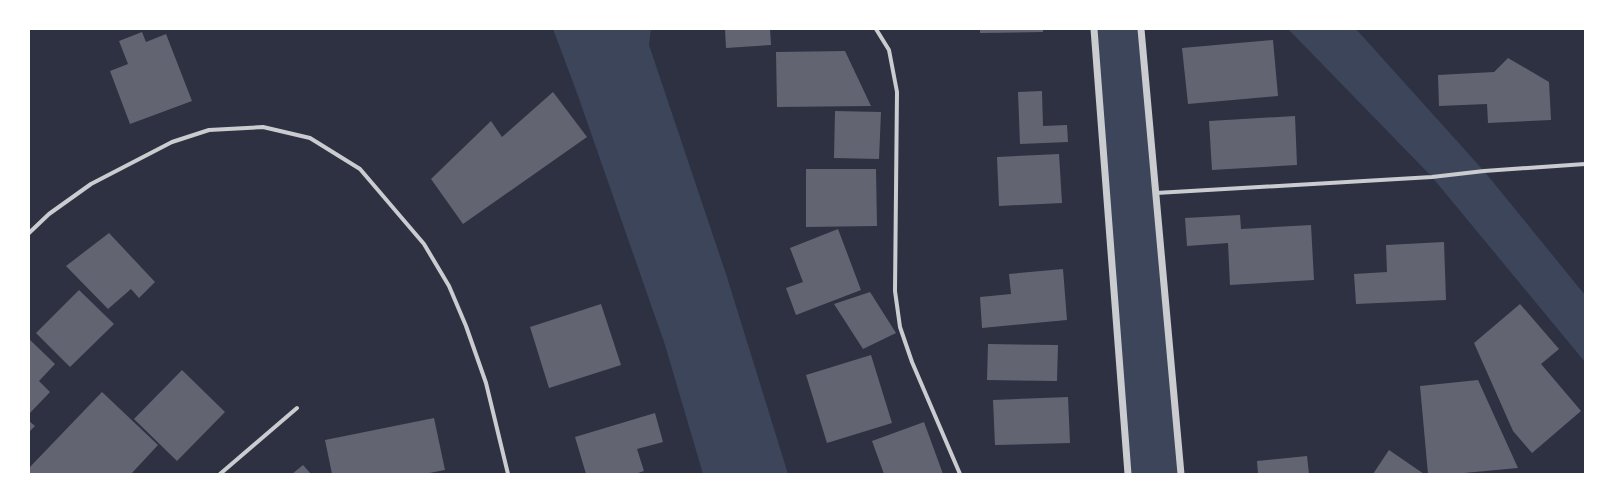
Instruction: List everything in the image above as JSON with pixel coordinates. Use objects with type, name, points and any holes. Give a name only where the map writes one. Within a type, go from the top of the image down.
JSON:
[{"type":"street","points":[[876,29],[889,50],[897,92],[895,291],[900,327],[912,362],[960,474]]},
{"type":"street","points":[[1094,29],[1128,474]]},
{"type":"street","points":[[1141,29],[1181,474]]},
{"type":"street","points":[[29,233],[49,214],[91,184],[172,142],[209,130],[263,127],[310,138],[360,169],[424,244],[449,286],[466,326],[486,383],[508,474]]},
{"type":"street","points":[[1156,193],[1432,177],[1484,171],[1585,164]]},
{"type":"street","points":[[220,474],[297,408]]},
{"type":"shaded area","points":[[553,29],[651,29],[649,45],[727,277],[788,474],[703,474],[665,345],[577,93]]},
{"type":"shaded area","points":[[1094,29],[1141,29],[1181,474],[1128,474]]},
{"type":"shaded area","points":[[1288,29],[1356,29],[1484,171],[1585,295],[1585,362],[1432,177]]},
{"type":"building","points":[[725,29],[770,29],[771,45],[726,48]]},
{"type":"building","points":[[980,29],[1043,29],[1043,32],[980,33]]},
{"type":"building","points":[[142,32],[146,42],[166,34],[192,101],[130,124],[110,71],[128,64],[119,41]]},
{"type":"building","points":[[1273,40],[1278,96],[1188,104],[1182,48]]},
{"type":"building","points":[[845,51],[871,106],[777,107],[776,52]]},
{"type":"building","points":[[1508,58],[1549,82],[1551,120],[1488,123],[1487,104],[1439,106],[1438,75],[1494,72]]},
{"type":"building","points":[[1042,91],[1043,126],[1067,125],[1068,142],[1020,144],[1018,92]]},
{"type":"building","points":[[553,92],[587,137],[463,224],[431,179],[491,121],[502,137]]},
{"type":"building","points":[[835,111],[881,112],[879,159],[834,158]]},
{"type":"building","points":[[1295,116],[1297,165],[1212,170],[1209,121]]},
{"type":"building","points":[[1059,154],[1062,203],[999,206],[997,157]]},
{"type":"building","points":[[806,169],[876,169],[877,226],[806,227]]},
{"type":"building","points":[[1240,215],[1241,229],[1311,225],[1314,280],[1230,285],[1228,243],[1187,246],[1185,218]]},
{"type":"building","points":[[838,229],[861,290],[796,315],[786,288],[803,282],[790,248]]},
{"type":"building","points":[[109,233],[155,282],[139,298],[131,289],[108,309],[66,266]]},
{"type":"building","points":[[1444,242],[1446,300],[1356,304],[1354,274],[1387,272],[1386,245]]},
{"type":"building","points":[[1063,269],[1067,320],[982,328],[980,297],[1011,294],[1009,274]]},
{"type":"building","points":[[79,290],[114,324],[70,367],[36,333]]},
{"type":"building","points":[[870,292],[896,333],[863,349],[834,304]]},
{"type":"building","points":[[601,304],[621,365],[549,388],[530,327]]},
{"type":"building","points":[[1520,304],[1559,349],[1541,364],[1581,411],[1532,453],[1513,431],[1474,343]]},
{"type":"building","points":[[29,339],[55,364],[39,381],[50,392],[29,414]]},
{"type":"building","points":[[988,344],[1058,345],[1057,381],[987,380]]},
{"type":"building","points":[[871,355],[892,423],[827,443],[806,375]]},
{"type":"building","points":[[182,370],[225,412],[177,461],[134,419]]},
{"type":"building","points":[[1478,380],[1518,468],[1453,474],[1428,474],[1420,386]]},
{"type":"building","points":[[102,392],[158,445],[131,474],[30,474],[29,468]]},
{"type":"building","points":[[1068,397],[1070,443],[995,445],[993,400]]},
{"type":"building","points":[[655,413],[663,442],[637,449],[644,471],[635,474],[586,474],[575,437]]},
{"type":"building","points":[[434,418],[445,470],[424,474],[332,474],[325,440]]},
{"type":"building","points":[[29,421],[35,426],[29,432]]},
{"type":"building","points":[[924,422],[943,474],[884,474],[872,441]]},
{"type":"building","points":[[1389,450],[1424,474],[1373,474]]},
{"type":"building","points":[[1307,456],[1309,474],[1258,474],[1257,461]]},
{"type":"building","points":[[303,465],[311,474],[292,474]]}]
